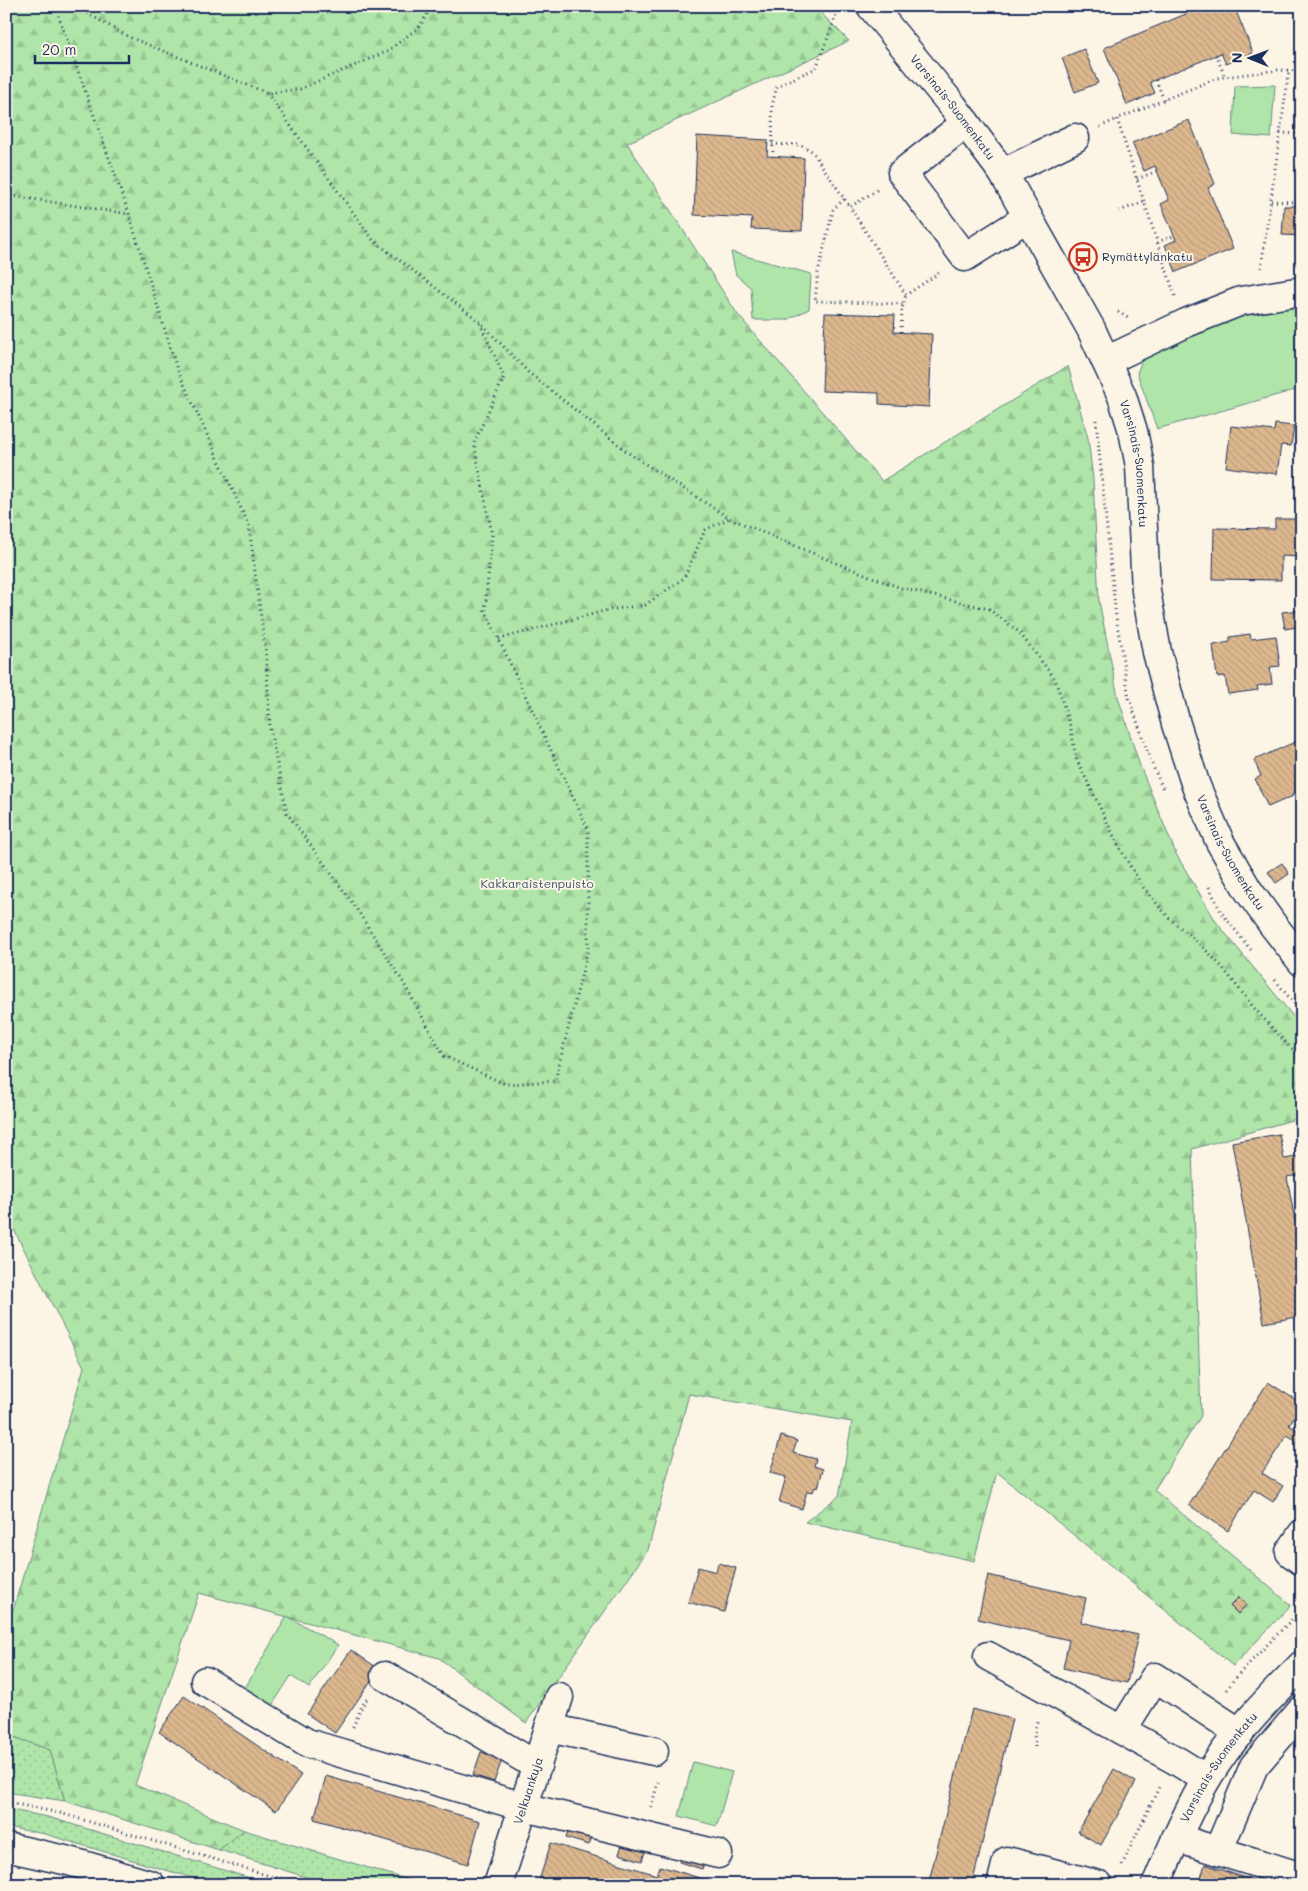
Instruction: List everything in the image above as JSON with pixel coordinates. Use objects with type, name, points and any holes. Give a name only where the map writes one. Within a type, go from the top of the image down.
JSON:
[{"type":"street","name":"Varsinais-Suomenkatu","points":[[871,6],[966,123],[1003,173],[1091,329],[1122,396],[1133,430],[1140,466],[1146,591],[1157,652],[1176,724],[1196,786],[1220,842],[1248,890],[1302,962]]},
{"type":"street","points":[[966,123],[902,172],[965,257],[1028,217]]},
{"type":"street","points":[[1003,173],[1074,138]]},
{"type":"street","points":[[1106,361],[1186,323],[1241,300],[1302,291]]},
{"type":"street","points":[[1302,1534],[1290,1552],[1302,1561]]},
{"type":"street","points":[[988,1656],[1206,1779]]},
{"type":"street","name":"Varsinais-Suomenkatu","points":[[1156,1885],[1176,1838],[1206,1779],[1229,1745],[1277,1689],[1302,1665]]},
{"type":"street","points":[[385,1676],[537,1766]]},
{"type":"street","points":[[1122,1730],[1155,1677],[1240,1733]]},
{"type":"street","points":[[205,1681],[307,1743],[524,1807],[718,1854]]},
{"type":"street","name":"Velkuankuja","points":[[498,1885],[560,1697]]},
{"type":"street","points":[[1218,1851],[1254,1766],[1302,1710]]},
{"type":"street","points":[[549,1728],[654,1751]]},
{"type":"street","points":[[1176,1838],[1302,1877]]},
{"type":"street","points":[[6,1847],[69,1861],[151,1885]]},
{"type":"street","points":[[1001,1885],[1007,1861],[1098,1885]]},
{"type":"path","points":[[55,6],[129,214],[177,369],[249,526],[266,655],[270,729],[287,813],[354,905],[402,982],[444,1056],[505,1084],[554,1081],[588,949],[588,829],[485,610],[492,535],[474,443],[504,377],[479,321]]},
{"type":"path","points":[[74,6],[129,37],[268,93],[300,89],[388,51],[420,26],[432,6]]},
{"type":"path","points":[[718,6],[767,8],[773,6]]},
{"type":"path","points":[[772,157],[772,106],[777,86],[816,68],[840,6]]},
{"type":"path","points":[[1216,55],[1225,77]]},
{"type":"path","points":[[1177,300],[1117,119],[1217,78],[1276,70],[1302,71]]},
{"type":"path","points":[[1260,273],[1289,70]]},
{"type":"path","points":[[1156,80],[1164,100]]},
{"type":"path","points":[[268,93],[373,240],[479,321],[528,372],[630,454],[729,518],[836,563],[902,588],[990,608],[1019,632],[1055,680],[1071,729],[1076,758],[1119,847],[1143,887],[1169,918],[1201,945],[1223,968],[1254,1008],[1289,1046],[1302,1056]]},
{"type":"path","points":[[1280,133],[1302,134]]},
{"type":"path","points":[[772,144],[802,145],[812,151],[906,296]]},
{"type":"path","points":[[1137,179],[1157,170]]},
{"type":"path","points":[[850,207],[902,172]]},
{"type":"path","points":[[6,195],[129,214]]},
{"type":"path","points":[[844,199],[833,210],[818,274],[816,301],[903,304]]},
{"type":"path","points":[[1271,201],[1296,202]]},
{"type":"path","points":[[1119,211],[1144,202]]},
{"type":"path","points":[[1158,242],[1174,236]]},
{"type":"path","points":[[901,332],[903,304],[906,296],[965,257]]},
{"type":"path","points":[[1096,419],[1116,617],[1129,698],[1152,764],[1166,796]]},
{"type":"path","points":[[499,639],[608,610],[646,605],[684,578],[705,530],[729,518]]},
{"type":"path","points":[[1205,879],[1221,912],[1256,956]]},
{"type":"path","points":[[1274,979],[1302,1013]]},
{"type":"path","points":[[342,1753],[362,1706],[385,1676]]},
{"type":"path","points":[[643,1836],[666,1753],[654,1751]]},
{"type":"path","points":[[6,1802],[60,1813],[300,1885]]},
{"type":"green space","name":"Kakkaraistenpuisto","points":[[6,6],[814,6],[849,41],[627,143],[738,315],[882,481],[1068,366],[1088,438],[1093,479],[1099,601],[1118,697],[1140,766],[1176,854],[1217,923],[1302,1027],[1302,1117],[1192,1149],[1201,1416],[1154,1490],[1291,1605],[1233,1666],[997,1472],[974,1561],[805,1522],[839,1496],[852,1422],[689,1394],[648,1550],[526,1723],[439,1658],[199,1593],[135,1785],[244,1830],[219,1850],[65,1801],[50,1750],[6,1734],[6,1634],[84,1367],[6,1214]]},
{"type":"green space","points":[[1275,85],[1271,138],[1233,135],[1235,86]]},
{"type":"green space","points":[[731,252],[811,274],[809,309],[787,320],[753,320],[751,288],[736,275]]},
{"type":"green space","points":[[1302,307],[1302,388],[1157,429],[1137,373],[1142,360],[1164,348],[1249,313]]},
{"type":"green space","points":[[287,1616],[338,1645],[309,1688],[291,1676],[271,1707],[245,1688]]},
{"type":"green space","points":[[6,1734],[50,1750],[65,1801],[6,1792]]},
{"type":"green space","points":[[693,1762],[732,1772],[717,1826],[679,1816]]},
{"type":"green space","points":[[6,1809],[48,1817],[273,1885],[216,1885],[45,1834],[6,1827]]},
{"type":"green space","points":[[244,1830],[425,1885],[332,1885],[219,1850]]},
{"type":"building","points":[[1205,6],[1234,6],[1253,53],[1226,64],[1221,53],[1150,82],[1155,93],[1127,105],[1104,48]]},
{"type":"building","points":[[1084,49],[1098,83],[1075,92],[1062,58]]},
{"type":"building","points":[[1297,100],[1302,100],[1302,130],[1296,129]]},
{"type":"building","points":[[1189,120],[1215,184],[1208,188],[1233,249],[1176,272],[1165,245],[1176,240],[1161,204],[1169,200],[1155,166],[1144,171],[1132,143]]},
{"type":"building","points":[[697,136],[768,140],[767,156],[804,158],[802,231],[751,229],[752,218],[694,215]]},
{"type":"building","points":[[1297,167],[1302,167],[1302,236],[1282,235],[1284,206],[1296,206]]},
{"type":"building","points":[[825,313],[895,315],[894,332],[932,334],[929,407],[879,404],[879,393],[822,391]]},
{"type":"building","points":[[1275,424],[1294,426],[1291,446],[1281,445],[1277,474],[1226,467],[1231,426],[1274,431]]},
{"type":"building","points":[[1275,519],[1302,519],[1302,557],[1281,556],[1281,580],[1213,579],[1214,528],[1275,529]]},
{"type":"building","points":[[1302,610],[1302,626],[1285,629],[1282,612]]},
{"type":"building","points":[[1250,634],[1251,639],[1276,636],[1280,666],[1270,667],[1272,684],[1257,686],[1258,690],[1228,694],[1225,676],[1217,677],[1213,645],[1230,642],[1230,637]]},
{"type":"building","points":[[1302,739],[1302,789],[1292,794],[1293,796],[1268,807],[1255,779],[1261,776],[1254,760]]},
{"type":"building","points":[[1282,863],[1289,874],[1276,883],[1268,872]]},
{"type":"building","points":[[1279,1134],[1284,1159],[1302,1156],[1302,1174],[1287,1177],[1295,1221],[1302,1220],[1302,1233],[1295,1234],[1302,1268],[1302,1316],[1264,1323],[1232,1142]]},
{"type":"building","points":[[1268,1382],[1302,1404],[1289,1425],[1302,1433],[1302,1444],[1287,1435],[1262,1473],[1283,1486],[1273,1502],[1254,1490],[1228,1531],[1189,1505]]},
{"type":"building","points":[[781,1436],[797,1441],[793,1453],[816,1459],[814,1466],[823,1469],[818,1488],[815,1487],[813,1492],[807,1491],[802,1509],[779,1502],[786,1477],[770,1473]]},
{"type":"building","points":[[718,1563],[736,1568],[724,1612],[688,1602],[698,1567],[716,1572]]},
{"type":"building","points":[[988,1575],[1086,1598],[1081,1622],[1138,1635],[1127,1683],[1063,1668],[1069,1640],[978,1619]]},
{"type":"building","points":[[1239,1597],[1247,1604],[1238,1614],[1230,1606]]},
{"type":"building","points":[[351,1650],[379,1669],[335,1733],[307,1714]]},
{"type":"building","points":[[184,1696],[301,1775],[276,1811],[159,1732]]},
{"type":"building","points":[[972,1709],[1012,1719],[972,1885],[944,1885],[929,1881]]},
{"type":"building","points":[[481,1752],[502,1760],[494,1782],[473,1775]]},
{"type":"building","points":[[1114,1769],[1136,1782],[1101,1845],[1078,1832]]},
{"type":"building","points":[[326,1776],[480,1821],[468,1864],[314,1819]]},
{"type":"building","points":[[569,1829],[592,1836],[589,1845],[566,1838]]},
{"type":"building","points":[[551,1843],[657,1875],[660,1866],[716,1883],[715,1885],[541,1885],[538,1884]]},
{"type":"building","points":[[622,1845],[645,1852],[642,1861],[619,1854]]},
{"type":"building","points":[[682,1853],[705,1860],[702,1869],[679,1862]]},
{"type":"building","points":[[1205,1864],[1265,1885],[1199,1885]]},
{"type":"place","name":"Rymättylänkatu","points":[[1083,257]]}]
